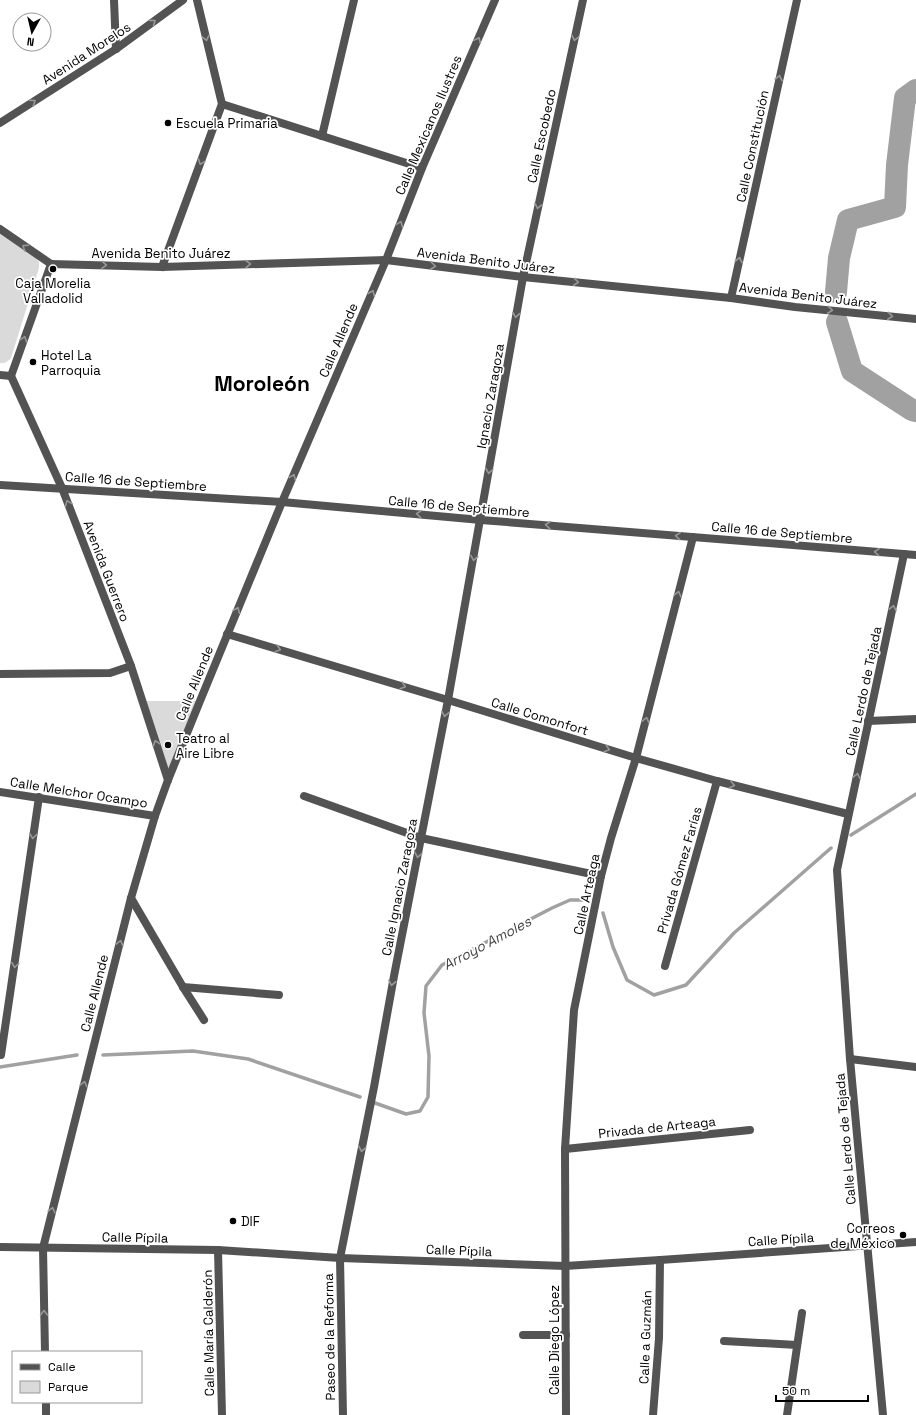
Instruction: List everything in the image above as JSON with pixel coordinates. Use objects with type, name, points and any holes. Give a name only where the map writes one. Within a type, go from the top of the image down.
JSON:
[{"type":"street","points":[[114,0],[116,49]]},
{"type":"street","name":"Avenida Morelos","points":[[0,123],[116,49],[183,0]]},
{"type":"street","points":[[162,267],[222,104],[197,0]]},
{"type":"street","points":[[322,136],[354,0]]},
{"type":"street","name":"Calle Mexicanos Ilustres","points":[[386,260],[422,168],[495,0]]},
{"type":"street","name":"Calle Escobedo","points":[[523,277],[583,0]]},
{"type":"street","name":"Calle Constitución","points":[[731,298],[797,0]]},
{"type":"street","points":[[222,104],[422,168]]},
{"type":"street","points":[[0,229],[51,264],[11,376],[0,375]]},
{"type":"street","name":"Avenida Benito Juárez","points":[[51,264],[162,267],[386,260],[523,277],[731,298],[795,307],[916,319]]},
{"type":"street","name":"Calle Allende","points":[[45,1351],[43,1248],[131,898],[155,816],[227,634],[386,260]]},
{"type":"street","name":"Ignacio Zaragoza","points":[[481,520],[523,277]]},
{"type":"street","name":"Avenida Guerrero","points":[[11,376],[62,488],[130,666],[168,780]]},
{"type":"street","name":"Calle 16 de Septiembre","points":[[0,485],[282,502],[481,520],[916,555]]},
{"type":"street","name":"Calle Ignacio Zaragoza","points":[[340,1258],[448,700],[481,520]]},
{"type":"street","name":"Calle Arteaga","points":[[565,1266],[566,1149],[574,1010],[611,838],[636,758],[693,537]]},
{"type":"street","name":"Calle Lerdo de Tejada","points":[[883,1415],[850,1059],[837,870],[904,554]]},
{"type":"street","name":"Calle Comonfort","points":[[227,634],[636,758],[717,781],[848,814]]},
{"type":"street","points":[[0,674],[110,673],[130,666]]},
{"type":"street","points":[[868,721],[916,719]]},
{"type":"street","name":"Privada Gómez Farías","points":[[665,966],[717,781]]},
{"type":"street","name":"Calle Melchor Ocampo","points":[[0,792],[155,816]]},
{"type":"street","points":[[304,796],[421,838],[602,876]]},
{"type":"street","points":[[1,1055],[3,1020],[39,798]]},
{"type":"street","points":[[131,898],[204,1020]]},
{"type":"street","points":[[183,987],[279,995]]},
{"type":"street","points":[[850,1059],[916,1067]]},
{"type":"street","name":"Privada de Arteaga","points":[[566,1149],[750,1130]]},
{"type":"street","name":"Calle Pípila","points":[[0,1247],[218,1250],[340,1258],[565,1266],[916,1242]]},
{"type":"street","name":"Calle María Calderón","points":[[218,1250],[222,1415]]},
{"type":"street","name":"Paseo de la Reforma","points":[[340,1258],[343,1415]]},
{"type":"street","name":"Calle a Guzmán","points":[[653,1415],[659,1338],[660,1260]]},
{"type":"street","name":"Calle Diego López","points":[[565,1266],[566,1415]]},
{"type":"street","points":[[787,1415],[802,1313]]},
{"type":"street","points":[[523,1335],[566,1335]]},
{"type":"street","points":[[724,1341],[797,1345]]},
{"type":"street","points":[[46,1403],[46,1415]]},
{"type":"green space","points":[[0,234],[36,258],[39,262],[39,268],[11,358],[2,363],[0,363]]},
{"type":"green space","points":[[142,701],[200,701],[168,780]]},
{"type":"waterway","name":"Arroyo Amoles","points":[[836,292],[839,258],[848,220],[895,207],[897,165],[905,98],[916,90]]},
{"type":"waterway","name":"Arroyo Amoles","points":[[837,322],[852,371],[912,410],[916,411]]},
{"type":"waterway","name":"Arroyo Amoles","points":[[851,835],[916,794]]},
{"type":"waterway","name":"Arroyo Amoles","points":[[603,913],[613,947],[627,980],[654,995],[686,985],[734,933],[831,848]]},
{"type":"waterway","name":"Arroyo Amoles","points":[[375,1103],[406,1114],[420,1111],[428,1097],[429,1056],[424,1013],[426,986],[442,965],[552,908],[570,900],[585,900]]},
{"type":"waterway","name":"Arroyo Amoles","points":[[103,1055],[193,1051],[248,1059],[360,1097]]},
{"type":"waterway","name":"Arroyo Amoles","points":[[0,1067],[77,1055]]},
{"type":"place","name":"Escuela Primaria","points":[[168,123]]},
{"type":"place","name":"Caja Morelia Valladolid","points":[[53,269]]},
{"type":"place","name":"Hotel La Parroquia","points":[[33,362]]},
{"type":"place","name":"Teatro al Aire Libre","points":[[168,745]]},
{"type":"place","name":"DIF","points":[[233,1221]]},
{"type":"place","name":"Correos de México","points":[[903,1235]]},
{"type":"district","name":"Moroleón","points":[[262,384]]}]
